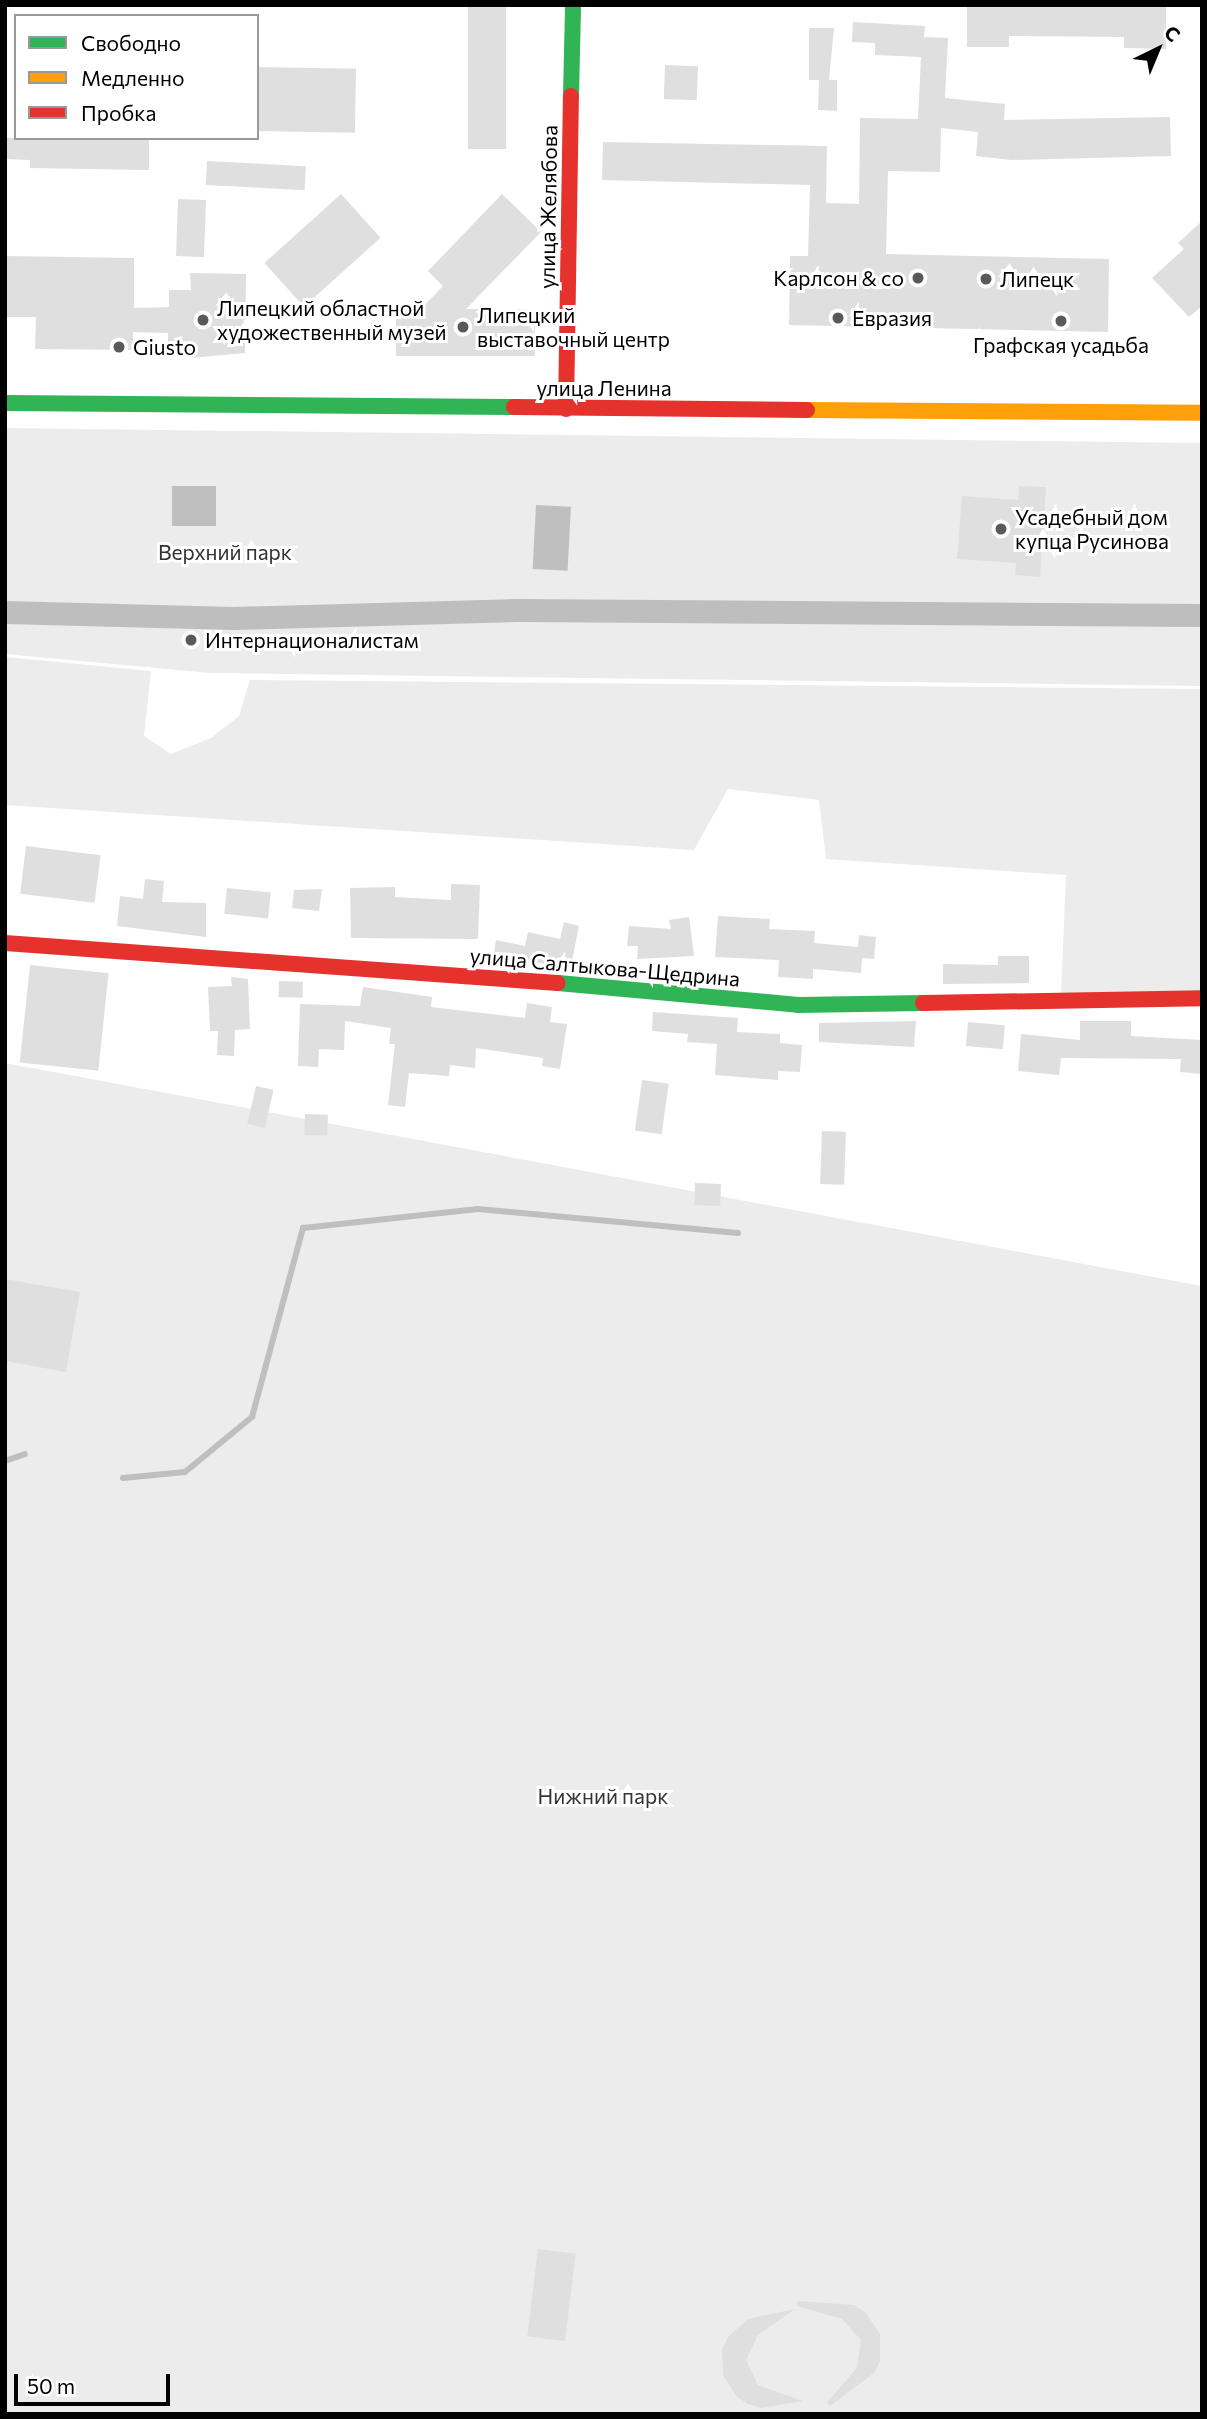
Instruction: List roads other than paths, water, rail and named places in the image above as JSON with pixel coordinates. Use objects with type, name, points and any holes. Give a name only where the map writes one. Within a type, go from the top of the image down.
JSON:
[{"type":"street","name":"улица Желябова","points":[[566,409],[573,5]]},
{"type":"street","name":"улица Ленина","points":[[5,403],[1202,413]]},
{"type":"street","points":[[5,612],[222,618],[518,610],[1202,615]]},
{"type":"street","name":"улица Салтыкова-Щедрина","points":[[5,943],[501,978],[798,1005],[1202,998]]},
{"type":"waterway","points":[[123,1478],[185,1472],[252,1417],[303,1228],[478,1209],[738,1233]]},
{"type":"waterway","points":[[5,1461],[25,1454]]},
{"type":"place","name":"Карлсон & co","points":[[918,278]]},
{"type":"place","name":"Липецк","points":[[986,279]]},
{"type":"place","name":"Евразия","points":[[838,318]]},
{"type":"place","name":"Липецкий областной художественный музей","points":[[203,320]]},
{"type":"place","name":"Графская усадьба","points":[[1061,321]]},
{"type":"place","name":"Липецкий выставочный центр","points":[[463,327]]},
{"type":"place","name":"Giusto","points":[[119,347]]},
{"type":"place","name":"Усадебный дом купца Русинова","points":[[1001,529]]},
{"type":"place","name":"Интернационалистам","points":[[191,640]]},
{"type":"park label","name":"Верхний парк","points":[[225,552]]},
{"type":"park label","name":"Нижний парк","points":[[603,1796]]}]
